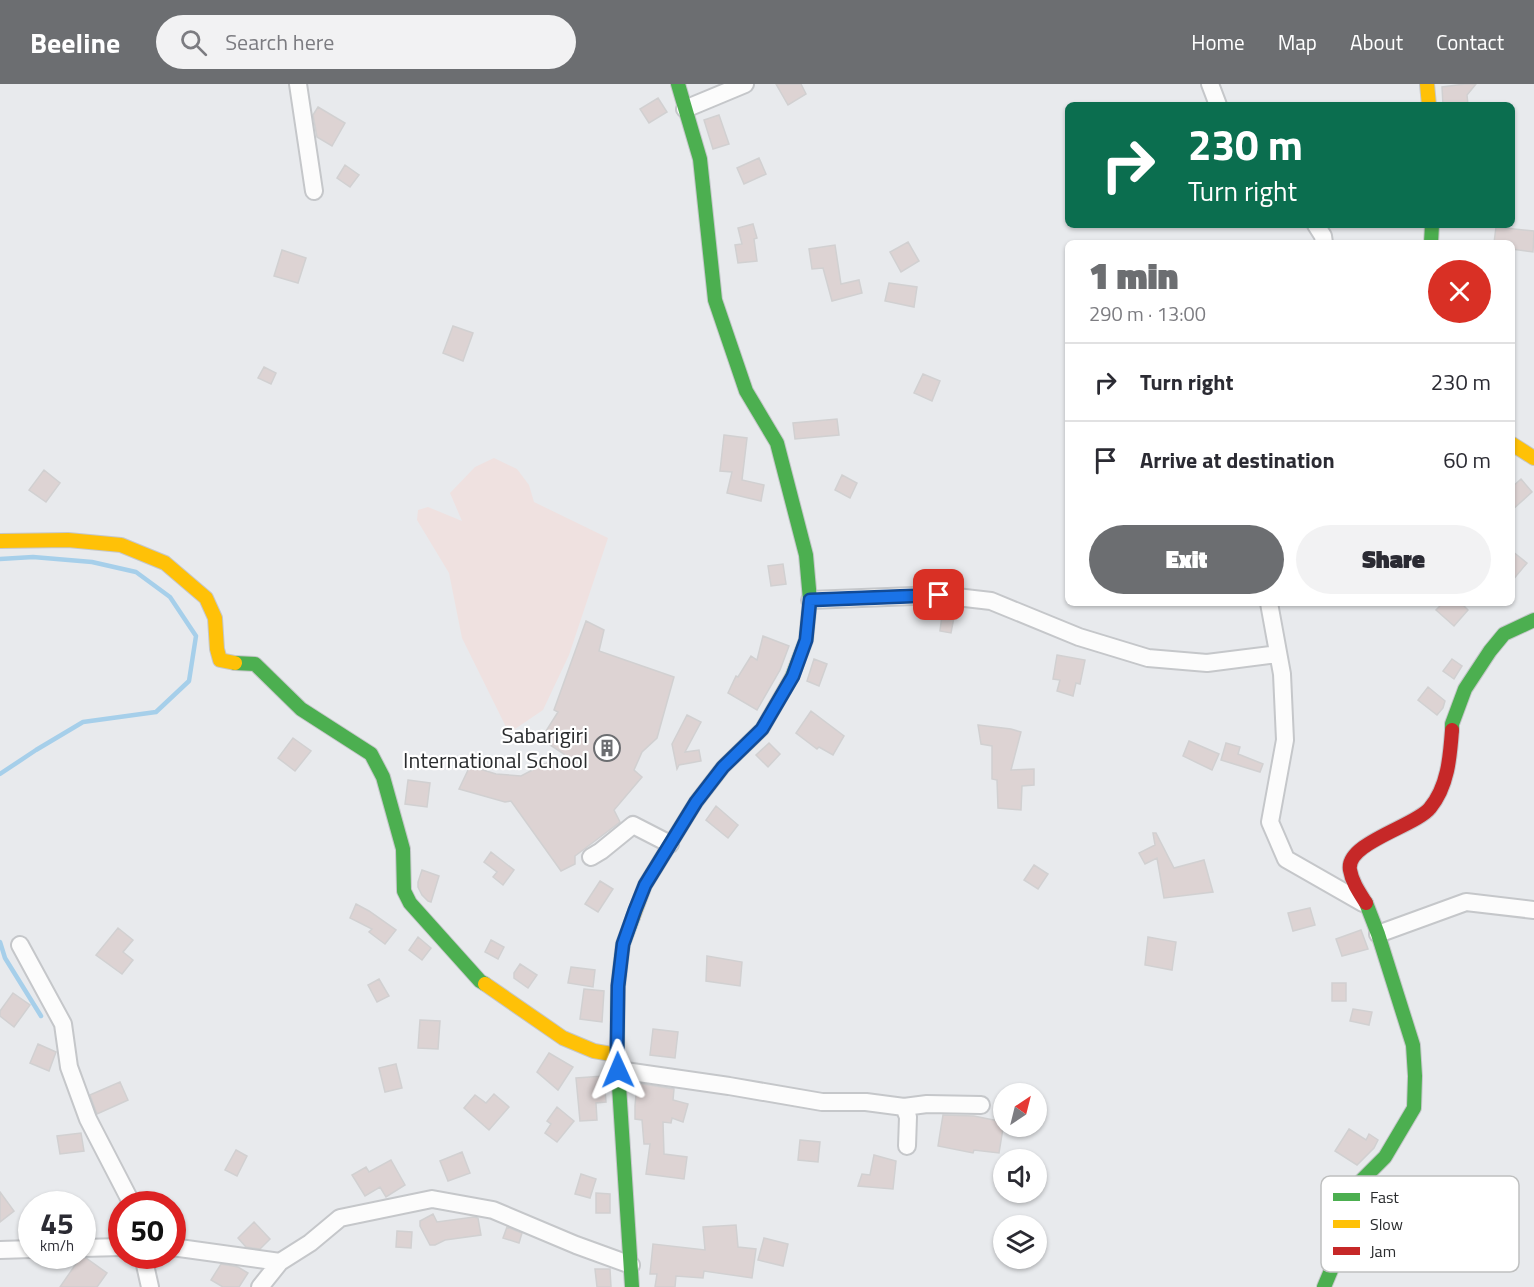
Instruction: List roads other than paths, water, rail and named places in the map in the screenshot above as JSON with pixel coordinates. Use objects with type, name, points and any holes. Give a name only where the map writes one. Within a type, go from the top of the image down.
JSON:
[{"type":"street","points":[[298,84],[314,191]]},
{"type":"street","points":[[632,1287],[617,1063],[618,986],[623,944],[645,885],[696,802],[723,767],[762,729],[793,676],[806,640],[810,600],[806,555],[777,443],[746,390],[715,300],[700,159],[678,84]]},
{"type":"street","points":[[685,109],[745,84]]},
{"type":"street","points":[[1210,84],[1217,102]]},
{"type":"street","points":[[1427,84],[1429,102]]},
{"type":"street","points":[[1515,446],[1534,458]]},
{"type":"street","points":[[0,541],[68,540],[121,545],[165,563],[206,598],[215,618],[220,660],[229,663],[255,664],[301,709],[371,754],[384,777],[403,849],[404,891],[410,903],[480,981],[563,1038],[617,1063],[822,1102],[866,1102],[904,1107],[927,1104],[981,1105]]},
{"type":"street","points":[[810,600],[939,595],[991,601],[1079,637],[1148,658],[1207,663],[1278,654]]},
{"type":"street","points":[[1270,606],[1282,674],[1285,741],[1270,822],[1286,859],[1367,904]]},
{"type":"street","points":[[1366,1176],[1385,1157],[1414,1108],[1415,1076],[1413,1046],[1378,934],[1367,904],[1353,882],[1349,868],[1350,860],[1365,846],[1429,810],[1443,788],[1450,759],[1452,724],[1466,689],[1490,651],[1504,634],[1534,620]]},
{"type":"street","points":[[591,857],[633,825],[670,844]]},
{"type":"street","points":[[1378,934],[1466,902],[1534,910]]},
{"type":"street","points":[[20,945],[63,1024],[69,1067],[88,1119],[125,1191]]},
{"type":"street","points":[[904,1107],[908,1117],[907,1146]]},
{"type":"street","points":[[260,1287],[280,1262],[309,1243],[340,1218],[432,1199],[493,1210],[631,1265]]},
{"type":"street","points":[[0,1250],[18,1249]]},
{"type":"street","points":[[186,1249],[280,1262]]},
{"type":"street","points":[[146,1269],[150,1287]]},
{"type":"street","points":[[1324,1287],[1330,1272]]},
{"type":"waterway","points":[[0,559],[33,557],[92,562],[136,572],[170,597],[196,636],[189,681],[156,712],[83,722],[0,774]]},
{"type":"waterway","points":[[0,942],[5,958],[41,1016]]},
{"type":"place","name":"Sabarigiri International School","points":[[607,748]]}]
